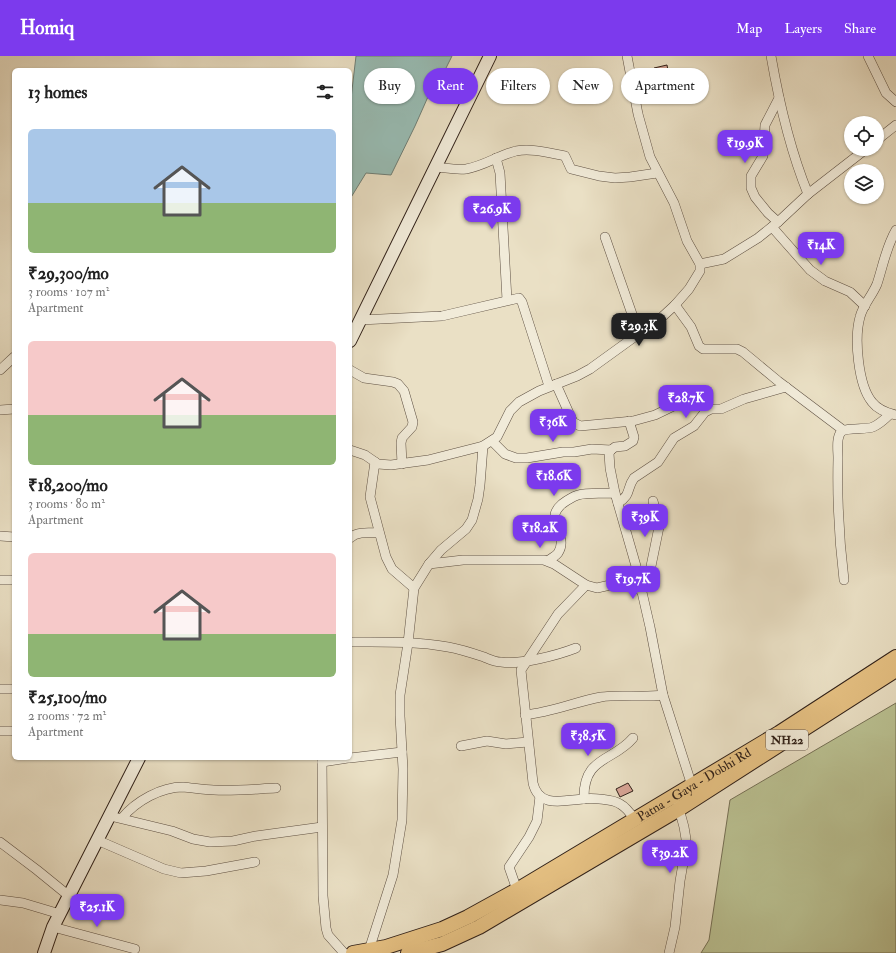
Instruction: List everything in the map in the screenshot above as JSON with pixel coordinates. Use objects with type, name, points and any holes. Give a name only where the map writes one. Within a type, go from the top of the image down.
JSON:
[{"type":"main road","name":"Patna - Gaya - Dobhi Rd","points":[[353,953],[421,936],[442,929],[468,917],[517,890],[635,820],[677,803],[692,786],[779,733],[896,657]]},
{"type":"main road","name":"Patna - Gaya - Dobhi Rd","points":[[408,953],[442,944],[479,927],[677,803],[896,670]]},
{"type":"street","points":[[352,337],[490,56]]},
{"type":"street","points":[[352,451],[365,455],[375,462],[383,465],[402,464],[449,455],[483,446],[497,436],[506,417],[514,407],[530,396],[552,385],[577,376],[590,369],[656,322],[675,305],[689,289],[700,271],[700,264],[684,234],[674,203],[650,157],[642,130],[627,56]]},
{"type":"street","points":[[771,56],[779,98],[808,194]]},
{"type":"street","points":[[868,56],[886,93],[896,102]]},
{"type":"street","points":[[779,98],[765,125],[763,156],[751,176],[751,188],[755,197],[810,270],[825,281],[850,292],[865,306]]},
{"type":"street","points":[[884,134],[896,125]]},
{"type":"street","points":[[436,167],[458,170],[466,169],[516,151],[535,150],[566,156],[571,169],[603,177],[622,178],[657,173]]},
{"type":"street","points":[[700,264],[718,261],[730,256],[775,224],[808,194],[857,156]]},
{"type":"street","points":[[496,158],[500,173],[507,300]]},
{"type":"street","points":[[893,415],[885,412],[873,403],[862,381],[858,361],[858,324],[865,306],[877,285],[886,250],[896,230]]},
{"type":"street","points":[[605,238],[639,334]]},
{"type":"street","points":[[360,320],[442,316],[517,298],[521,299],[552,385],[568,414],[577,426],[629,421],[655,415],[684,401]]},
{"type":"street","points":[[675,305],[691,327],[699,346],[703,348],[737,349],[743,352],[843,430],[872,428],[893,415]]},
{"type":"street","points":[[0,370],[12,359]]},
{"type":"street","points":[[352,371],[364,378],[398,384],[404,392],[413,422],[412,427],[402,438],[402,464]]},
{"type":"street","points":[[618,503],[627,496],[634,478],[658,462],[674,438],[694,426],[705,412],[721,409],[744,399],[786,387]]},
{"type":"street","points":[[0,410],[12,409]]},
{"type":"street","points":[[492,441],[505,454],[516,458],[527,458],[592,449],[610,450],[615,447],[625,446],[633,441],[634,437],[629,421]]},
{"type":"street","points":[[843,430],[840,432],[838,444],[837,497],[838,528],[844,580]]},
{"type":"street","points":[[369,950],[391,885],[403,810],[399,699],[408,643],[414,588],[428,564],[441,550],[466,529],[472,520],[478,499],[483,446]]},
{"type":"street","points":[[610,450],[609,460],[615,493],[654,644],[663,696],[692,786]]},
{"type":"street","points":[[375,462],[370,497],[386,557],[392,569],[414,588]]},
{"type":"street","points":[[548,561],[557,554],[560,549],[559,534],[554,516],[555,510],[568,500],[578,495],[615,493]]},
{"type":"street","points":[[638,578],[650,571],[659,526],[653,500]]},
{"type":"street","points":[[352,536],[359,533],[379,533]]},
{"type":"street","points":[[0,536],[12,537]]},
{"type":"street","points":[[428,564],[463,560],[548,561],[586,585],[597,588],[619,583],[641,590]]},
{"type":"street","points":[[0,580],[12,580]]},
{"type":"street","points":[[586,585],[558,614],[521,670],[520,675],[533,783],[536,792],[548,800],[557,802],[591,798],[615,802],[620,804],[635,820]]},
{"type":"street","points":[[352,642],[408,643],[449,647],[499,662],[511,663],[562,654],[576,648]]},
{"type":"street","points":[[0,689],[12,689]]},
{"type":"street","points":[[525,715],[561,708],[601,697],[663,696]]},
{"type":"street","points":[[0,731],[12,731]]},
{"type":"street","points":[[584,799],[585,783],[593,768],[605,757],[623,748],[633,738]]},
{"type":"street","points":[[461,746],[487,741],[506,744],[528,742]]},
{"type":"street","points":[[352,758],[402,752]]},
{"type":"street","points":[[44,953],[53,927],[97,840],[116,817],[138,760]]},
{"type":"street","points":[[322,760],[323,896],[326,928],[328,935],[344,953]]},
{"type":"street","points":[[116,817],[148,798],[171,789],[185,787],[220,790],[276,788]]},
{"type":"street","points":[[517,890],[509,867],[529,837],[537,821],[540,796]]},
{"type":"street","points":[[668,953],[675,926],[686,839],[677,803]]},
{"type":"street","points":[[116,817],[172,831],[193,839],[210,842],[233,841],[256,836],[322,827]]},
{"type":"street","points":[[97,840],[164,869],[181,873],[206,871],[255,862]]},
{"type":"street","points":[[0,842],[69,896]]},
{"type":"street","points":[[0,900],[23,903],[60,914]]},
{"type":"street","points":[[53,927],[135,949]]},
{"type":"green space","points":[[896,703],[896,953],[701,953],[709,940],[730,800]]},
{"type":"water","points":[[356,56],[452,56],[446,68],[423,68],[423,104],[425,104],[391,175],[366,173],[352,196],[352,90]]},
{"type":"building","points":[[667,65],[668,68],[654,68]]},
{"type":"building","points":[[628,783],[633,791],[620,797],[616,789]]}]
